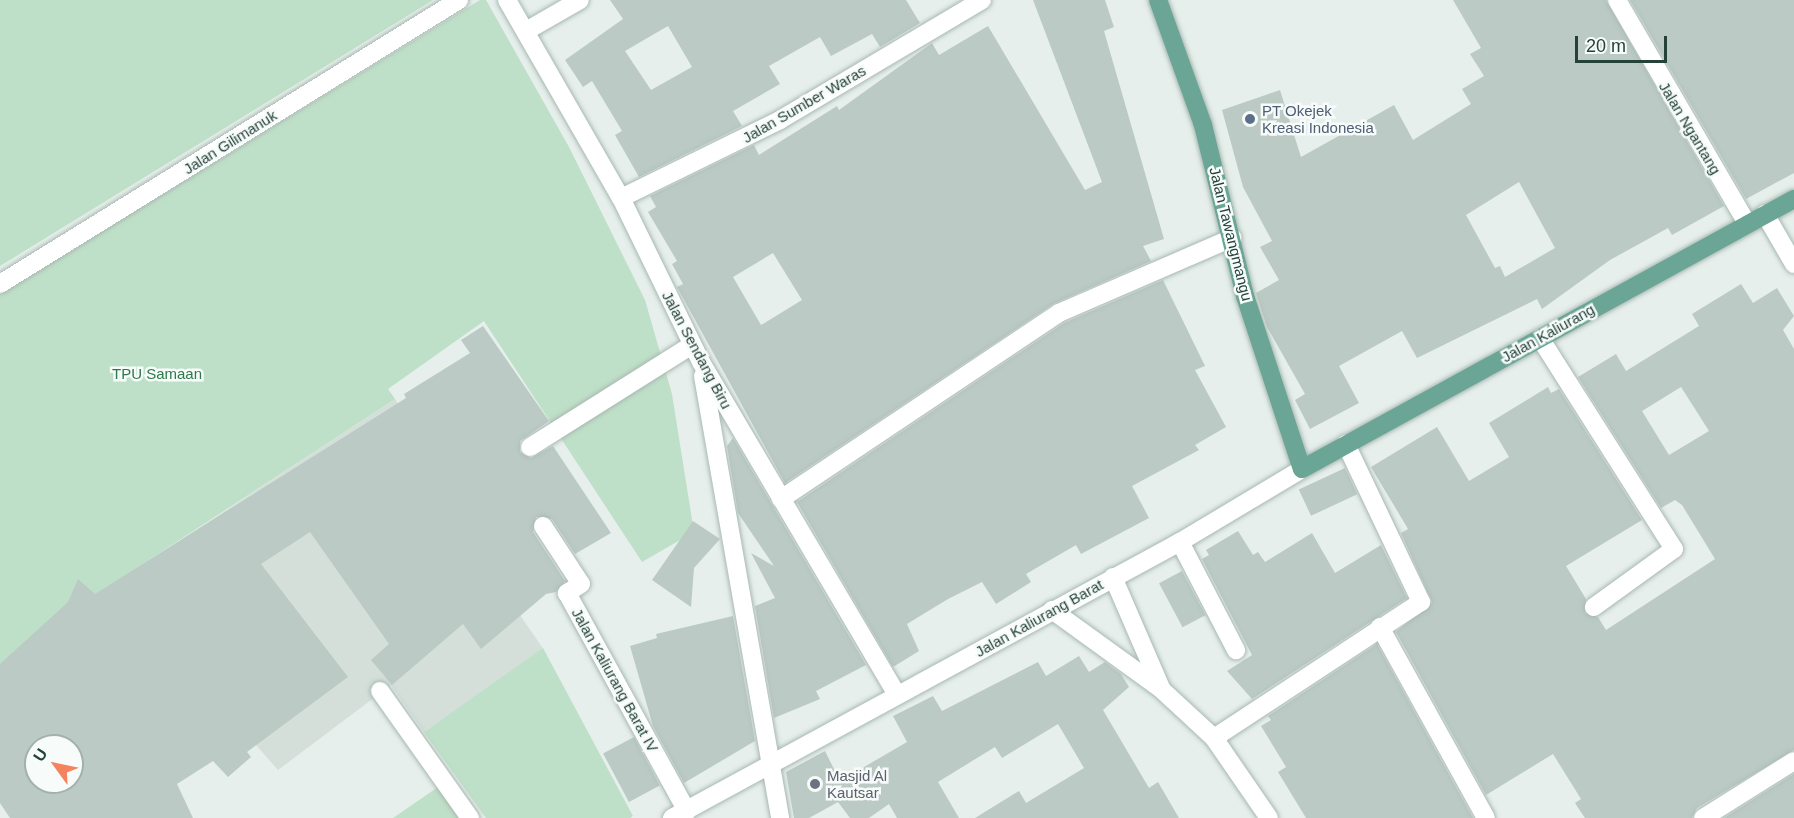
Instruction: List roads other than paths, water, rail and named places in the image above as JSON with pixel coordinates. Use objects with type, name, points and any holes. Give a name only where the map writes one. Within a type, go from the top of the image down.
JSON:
[{"type":"main road","name":"Jalan Tawangmangu","points":[[1158,0],[1203,125],[1282,422],[1302,469]]},
{"type":"main road","name":"Jalan Kaliurang","points":[[1302,469],[1794,199]]},
{"type":"street","name":"Jalan Gilimanuk","points":[[0,284],[459,0]]},
{"type":"street","name":"Jalan Sendang Biru","points":[[507,0],[621,198],[701,362],[897,695]]},
{"type":"street","points":[[526,31],[578,0]]},
{"type":"street","name":"Jalan Sumber Waras","points":[[621,198],[780,120],[982,0]]},
{"type":"street","name":"Jalan Ngantang","points":[[1617,0],[1747,223]]},
{"type":"street","points":[[1765,214],[1794,264]]},
{"type":"street","points":[[781,499],[1059,313],[1232,238]]},
{"type":"street","points":[[1540,338],[1674,549],[1594,607]]},
{"type":"street","points":[[530,447],[692,345]]},
{"type":"street","points":[[701,362],[774,765],[780,818]]},
{"type":"street","points":[[1214,738],[1420,602],[1346,444]]},
{"type":"street","name":"Jalan Kaliurang Barat","points":[[679,814],[774,765],[897,695],[1180,542],[1302,469]]},
{"type":"street","name":"Jalan Kaliurang Barat IV","points":[[543,526],[581,584],[567,593],[679,814]]},
{"type":"street","points":[[1180,542],[1236,650]]},
{"type":"street","points":[[1113,577],[1161,689]]},
{"type":"street","points":[[1052,610],[1161,689],[1214,738],[1269,818]]},
{"type":"street","points":[[1380,627],[1486,818]]},
{"type":"street","points":[[380,692],[470,818]]},
{"type":"street","points":[[1703,818],[1794,761]]},
{"type":"place","name":"PT Okejek Kreasi Indonesia","points":[[1250,119]]},
{"type":"place","name":"Masjid Al Kautsar","points":[[815,784]]},
{"type":"park label","name":"TPU Samaan","points":[[157,374]]}]
